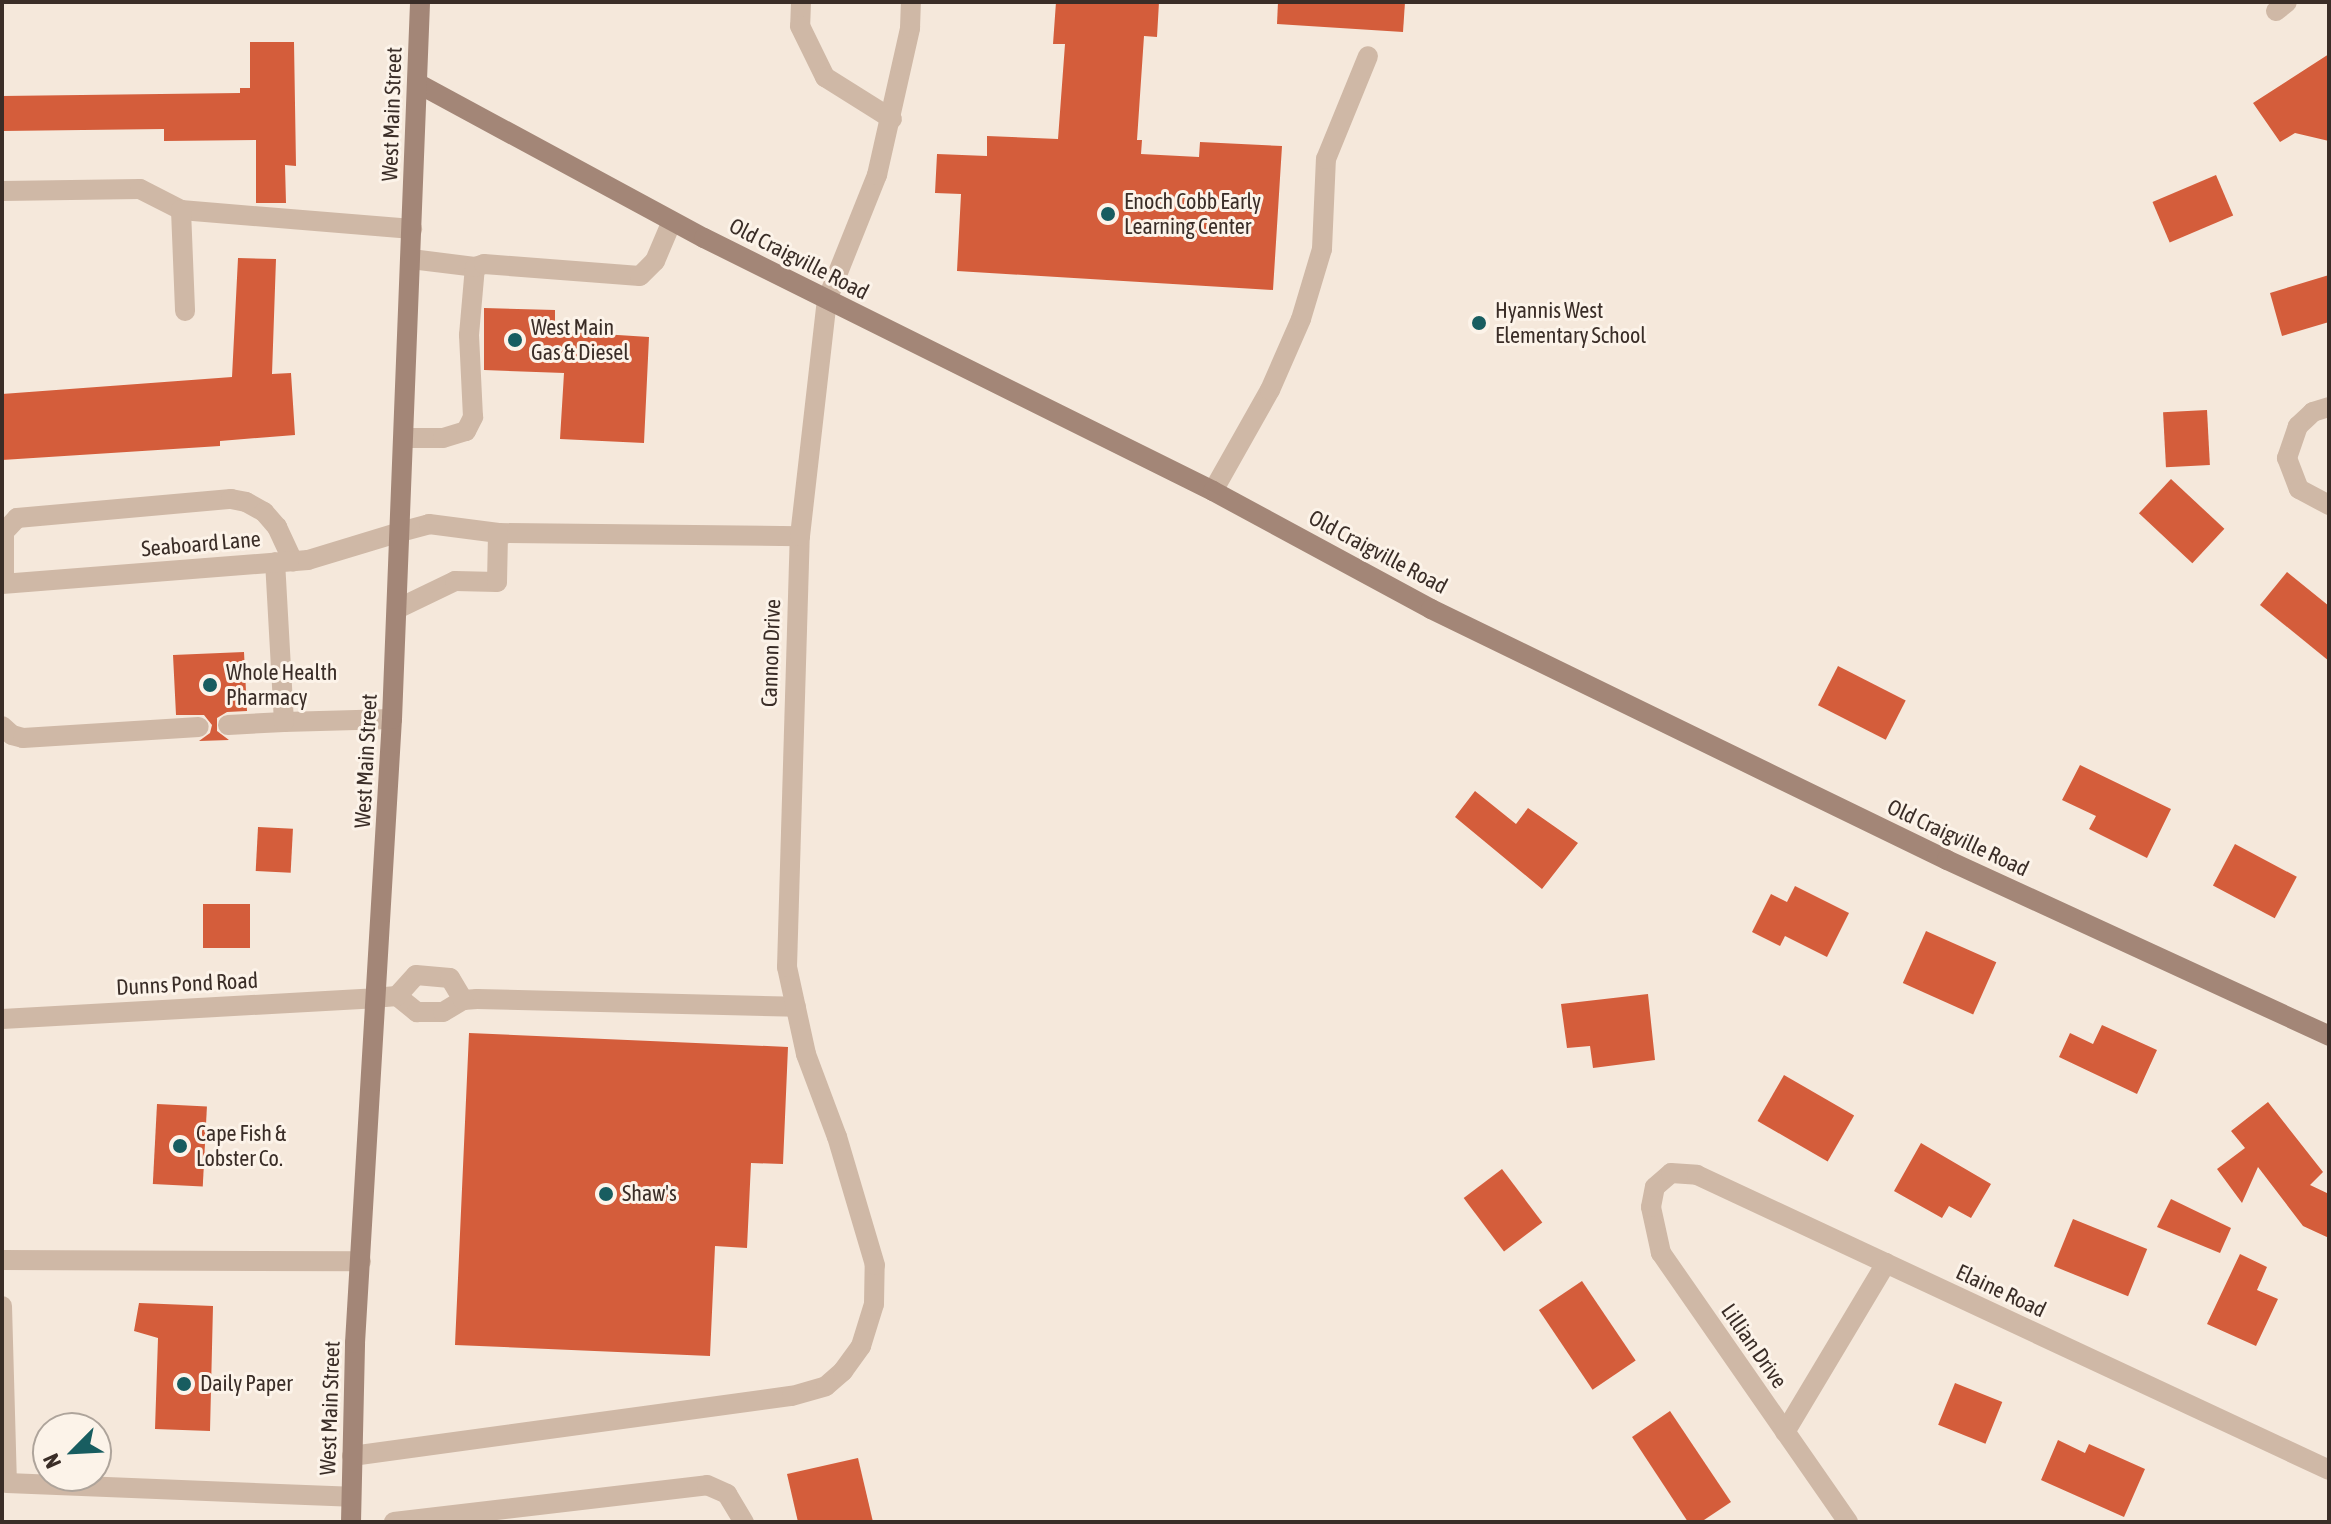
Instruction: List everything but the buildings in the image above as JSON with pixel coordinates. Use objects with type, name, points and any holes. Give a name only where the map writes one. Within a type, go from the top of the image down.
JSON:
[{"type":"street","name":"West Main Street","points":[[351,1522],[374,998],[397,609],[420,2]]},
{"type":"street","points":[[801,2],[800,26],[825,77],[892,119]]},
{"type":"street","name":"Cannon Drive","points":[[352,1456],[792,1396],[826,1386],[843,1371],[861,1346],[874,1304],[875,1265],[837,1137],[806,1054],[787,967],[785,931],[800,536],[827,300],[877,175],[910,28],[911,2]]},
{"type":"street","points":[[1213,491],[1270,390],[1301,319],[1322,249],[1326,159],[1368,56]]},
{"type":"street","name":"Old Craigville Road","points":[[417,83],[672,221],[1213,491],[1431,609],[1961,867],[2329,1036]]},
{"type":"street","points":[[2,191],[140,189],[181,210],[412,229]]},
{"type":"street","points":[[181,210],[185,311]]},
{"type":"street","points":[[411,259],[475,267],[484,264],[640,276],[655,261],[672,221]]},
{"type":"street","points":[[404,438],[443,438],[466,431],[473,417],[469,335],[475,267]]},
{"type":"street","points":[[2329,407],[2313,412],[2298,426],[2287,458],[2299,489],[2329,505]]},
{"type":"street","points":[[3,584],[4,532],[17,518],[231,499],[246,502],[264,512],[277,527],[284,562],[284,722]]},
{"type":"street","name":"Seaboard Lane","points":[[3,584],[308,560],[429,524],[498,533],[800,536]]},
{"type":"street","points":[[397,609],[455,581],[497,582],[498,533]]},
{"type":"street","points":[[228,725],[392,719]]},
{"type":"street","points":[[2,726],[12,735],[23,738],[199,727]]},
{"type":"street","points":[[463,1000],[450,978],[416,975],[397,996],[417,1012],[443,1012],[463,1000],[796,1007]]},
{"type":"street","name":"Dunns Pond Road","points":[[2,1019],[397,996]]},
{"type":"street","name":"Elaine Road","points":[[1655,1187],[1671,1173],[1697,1175],[2329,1470]]},
{"type":"street","name":"Lillian Drive","points":[[1655,1187],[1651,1207],[1661,1253],[1848,1522]]},
{"type":"street","points":[[2,1260],[361,1261]]},
{"type":"street","points":[[1785,1432],[1886,1263]]},
{"type":"street","points":[[2,1306],[7,1483],[351,1497]]},
{"type":"street","points":[[394,1522],[707,1485],[727,1494],[744,1522]]},
{"type":"place","name":"Enoch Cobb Early Learning Center","points":[[1108,214]]},
{"type":"place","name":"Hyannis West Elementary School","points":[[1479,323]]},
{"type":"place","name":"West Main Gas & Diesel","points":[[515,340]]},
{"type":"place","name":"Whole Health Pharmacy","points":[[210,685]]},
{"type":"place","name":"Cape Fish & Lobster Co.","points":[[180,1146]]},
{"type":"place","name":"Shaw's","points":[[606,1194]]},
{"type":"place","name":"Daily Paper","points":[[184,1384]]}]
